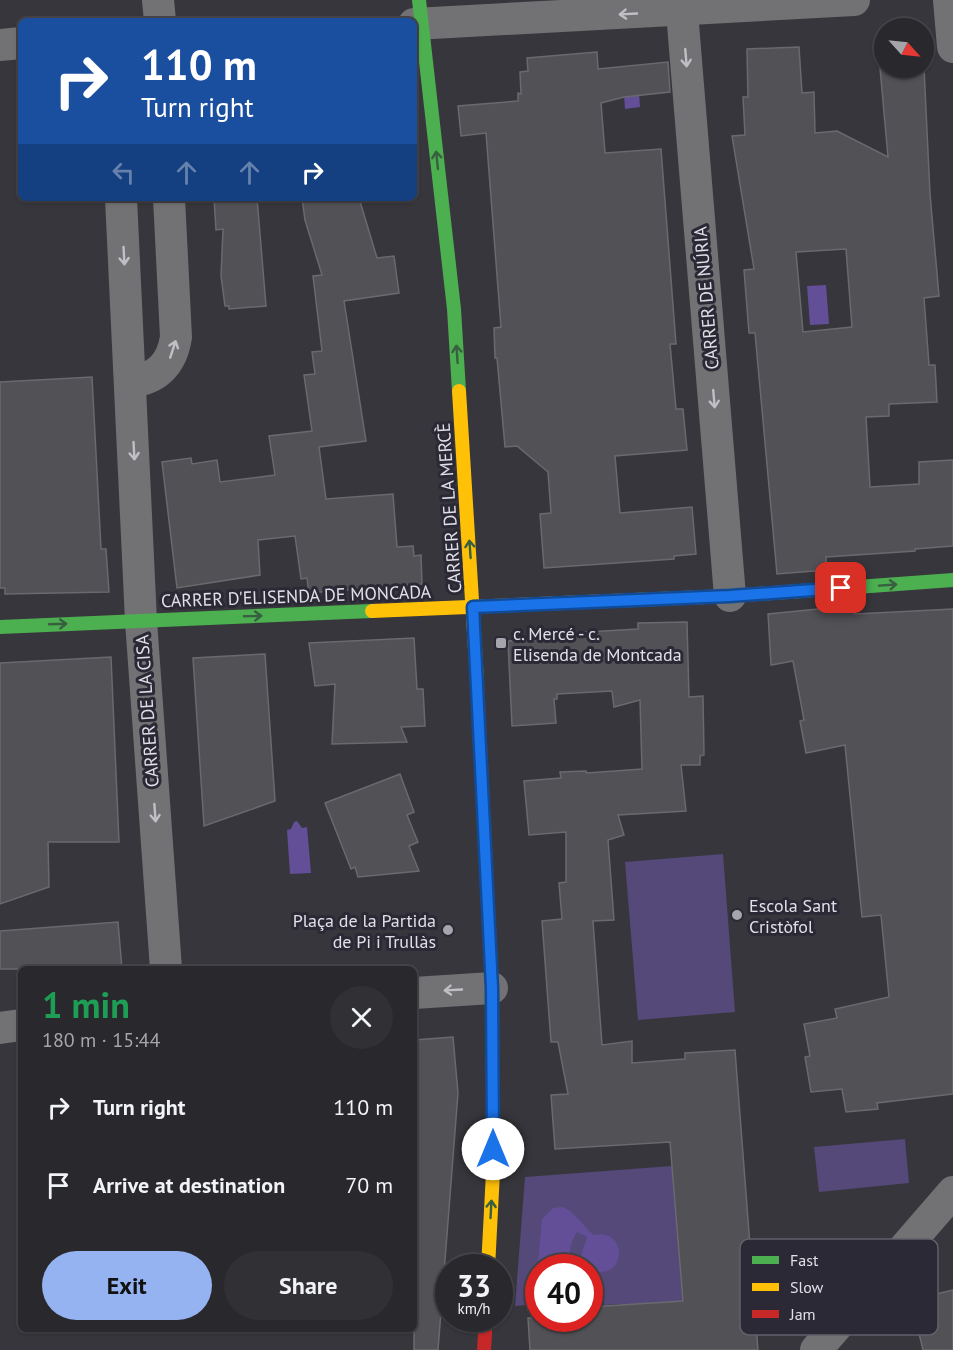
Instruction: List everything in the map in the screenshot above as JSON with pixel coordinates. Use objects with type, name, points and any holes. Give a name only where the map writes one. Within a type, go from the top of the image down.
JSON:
[{"type":"street","points":[[158,0],[160,18]]},
{"type":"street","points":[[418,16],[854,0]]},
{"type":"street","points":[[949,0],[953,47]]},
{"type":"street","name":"CARRER DE NÚRIA","points":[[682,5],[730,596]]},
{"type":"street","name":"CARRER DE LA MERCÈ","points":[[418,16],[454,309],[473,607],[492,988],[493,1172],[489,1254]]},
{"type":"street","points":[[0,45],[18,43]]},
{"type":"street","name":"CARRER DE LA CISA","points":[[121,201],[141,621],[166,966]]},
{"type":"street","points":[[130,382],[147,380],[155,375],[169,360],[174,348],[176,338],[169,201]]},
{"type":"street","name":"CARRER D'ELISENDA DE MONCADA","points":[[0,627],[730,596],[953,580]]},
{"type":"street","points":[[417,993],[492,988]]},
{"type":"street","points":[[0,1028],[18,1025]]},
{"type":"street","points":[[912,1239],[953,1192]]},
{"type":"street","points":[[484,1350],[485,1332]]},
{"type":"street","points":[[816,1350],[829,1335]]},
{"type":"shaded area","points":[[622,67],[637,67],[640,107],[625,109]]},
{"type":"shaded area","points":[[826,285],[829,324],[810,325],[807,286]]},
{"type":"shaded area","points":[[297,821],[302,828],[307,827],[311,873],[290,874],[287,830],[291,829]]},
{"type":"shaded area","points":[[723,854],[735,1012],[638,1020],[625,862]]},
{"type":"shaded area","points":[[905,1139],[909,1183],[819,1192],[814,1147]]},
{"type":"shaded area","points":[[672,1166],[683,1301],[651,1303],[619,1312],[620,1304],[604,1305],[603,1254],[525,1254],[525,1305],[515,1306],[525,1177]]},
{"type":"shaded area","points":[[553,1208],[566,1208],[593,1235],[605,1235],[613,1239],[618,1246],[619,1255],[611,1269],[603,1272],[603,1254],[582,1254],[587,1237],[577,1232],[570,1254],[539,1254],[542,1219]]},
{"type":"building","points":[[799,47],[802,93],[814,92],[815,133],[837,131],[888,157],[881,78],[924,78],[930,194],[939,296],[924,298],[929,365],[935,365],[937,402],[889,404],[889,416],[866,417],[870,487],[919,484],[919,462],[953,460],[953,546],[826,557],[826,570],[777,574],[755,333],[749,333],[744,270],[754,269],[732,136],[745,135],[743,97],[748,97],[747,49]],"holes":[[[846,249],[852,327],[803,332],[796,252]]]},
{"type":"building","points":[[597,52],[598,69],[668,62],[670,92],[624,97],[601,103],[605,153],[661,149],[676,344],[670,344],[676,409],[683,409],[687,450],[615,456],[620,513],[692,507],[696,554],[674,556],[674,559],[544,568],[540,514],[551,513],[548,472],[517,446],[505,447],[497,358],[495,358],[494,328],[501,327],[486,133],[461,136],[458,106],[518,101],[518,93],[521,94],[520,72],[528,71],[527,58]]},
{"type":"building","points":[[214,201],[257,201],[266,306],[229,309],[229,306],[225,306],[221,276],[223,229],[216,230]]},
{"type":"building","points":[[302,201],[360,201],[377,258],[394,256],[399,293],[344,301],[366,441],[319,447],[326,499],[393,494],[397,547],[413,546],[414,556],[421,555],[422,584],[309,593],[307,578],[301,579],[295,536],[258,540],[260,575],[177,588],[162,462],[191,458],[192,464],[217,460],[220,482],[275,475],[269,436],[312,431],[304,375],[315,374],[312,352],[322,351],[313,276],[322,275],[305,220]]},
{"type":"building","points":[[92,377],[101,549],[106,549],[109,592],[5,594],[5,588],[0,588],[0,382]]},
{"type":"building","points":[[828,608],[828,611],[855,609],[855,614],[953,609],[953,1094],[877,1103],[878,1109],[846,1112],[842,1089],[811,1092],[805,1057],[810,1056],[804,1024],[837,1018],[835,1009],[889,997],[881,915],[862,917],[845,745],[806,753],[800,721],[804,720],[793,661],[771,665],[768,614]]},
{"type":"building","points":[[687,622],[689,697],[703,696],[704,755],[700,756],[700,765],[681,765],[686,811],[618,815],[624,835],[608,840],[614,920],[593,921],[602,1045],[632,1041],[632,1063],[685,1059],[685,1053],[735,1050],[749,1239],[740,1239],[740,1335],[757,1335],[758,1350],[530,1350],[529,1332],[603,1332],[603,1306],[683,1301],[670,1142],[555,1149],[551,1095],[568,1094],[558,1042],[551,1042],[542,921],[562,919],[559,883],[566,882],[566,832],[529,835],[524,781],[561,778],[560,772],[586,771],[587,773],[642,769],[640,700],[614,707],[612,691],[557,694],[557,699],[554,699],[556,723],[512,726],[508,641],[570,638],[570,633],[638,629],[638,623]]},
{"type":"building","points":[[414,638],[417,689],[423,689],[425,726],[401,727],[407,742],[332,744],[335,684],[315,686],[309,643]]},
{"type":"building","points":[[265,654],[275,801],[204,826],[193,658]]},
{"type":"building","points":[[111,657],[119,842],[48,842],[49,887],[0,904],[0,663]]},
{"type":"building","points":[[400,774],[414,812],[407,815],[418,842],[409,846],[419,871],[358,877],[355,867],[351,869],[325,803]]},
{"type":"building","points":[[118,922],[122,966],[18,966],[18,969],[0,969],[0,931]]},
{"type":"building","points":[[453,1037],[458,1093],[445,1254],[435,1254],[435,1332],[439,1332],[438,1350],[414,1350],[414,1332],[417,1332],[417,1040]]},
{"type":"building","points":[[953,1290],[953,1350],[923,1350],[919,1335],[938,1335],[938,1294]]},
{"type":"traffic: fast","points":[[419,0],[454,309],[459,391]]},
{"type":"traffic: fast","points":[[843,588],[953,580]]},
{"type":"traffic: fast","points":[[0,627],[372,611]]},
{"type":"traffic: slow","points":[[459,391],[477,681]]},
{"type":"traffic: slow","points":[[372,611],[730,596],[843,588]]},
{"type":"traffic: slow","points":[[489,1254],[493,1172],[493,1103]]},
{"type":"traffic: jam","points":[[477,681],[492,988],[493,1103]]},
{"type":"traffic: jam","points":[[484,1350],[485,1332]]},
{"type":"place","name":"c. Mercé - c. Elisenda de Montcada","points":[[501,643]]},
{"type":"place","name":"Escola Sant Cristòfol","points":[[737,915]]},
{"type":"place","name":"Plaça de la Partida de Pi i Trullàs","points":[[448,930]]},
{"type":"route","points":[[493,1149],[492,988],[473,607],[730,596],[841,588]]}]
